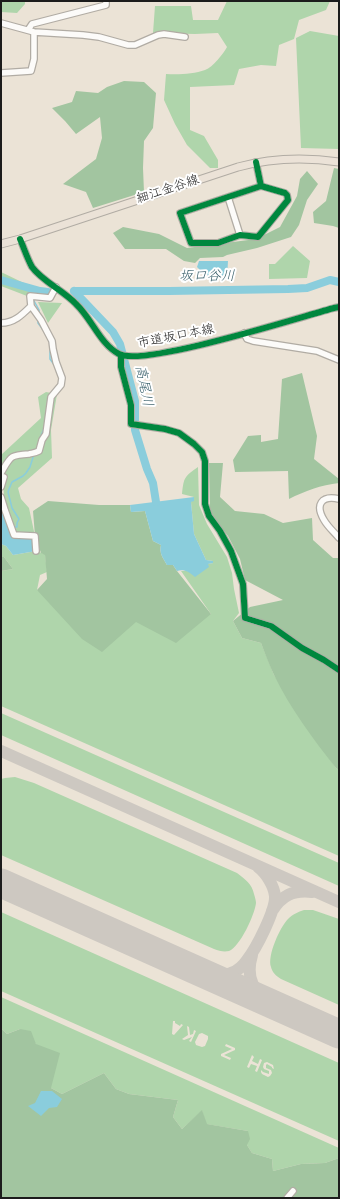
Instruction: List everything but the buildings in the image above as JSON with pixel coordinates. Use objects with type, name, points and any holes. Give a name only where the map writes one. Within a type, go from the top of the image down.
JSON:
[{"type":"main road","name":"細江金谷線","points":[[1,244],[256,162],[318,159],[339,162]]},
{"type":"street","points":[[28,30],[32,24],[106,5],[106,1]]},
{"type":"street","points":[[1,23],[34,32],[99,37],[128,45],[164,34],[185,37]]},
{"type":"street","points":[[1,73],[31,71],[34,59],[34,32]]},
{"type":"street","points":[[256,162],[261,186]]},
{"type":"street","points":[[261,186],[285,193],[288,195],[288,200],[258,237],[240,235],[218,243],[191,243],[180,213],[261,186]]},
{"type":"street","points":[[228,197],[240,235]]},
{"type":"street","name":"市道坂口本線","points":[[20,239],[33,268],[76,303],[86,314],[108,346],[121,355],[150,355],[196,346],[339,307]]},
{"type":"street","points":[[1,323],[15,320],[31,306],[33,297],[50,298],[56,288]]},
{"type":"street","points":[[1,487],[4,477],[1,474],[9,460],[14,455],[35,453],[39,451],[42,440],[46,434],[51,397],[61,385],[62,378],[56,362],[52,341],[31,306]]},
{"type":"street","points":[[244,333],[247,339],[253,341],[317,351],[339,360]]},
{"type":"street","points":[[121,355],[121,367],[131,405],[131,424],[165,429],[179,433],[202,452],[205,461],[205,504],[209,516],[220,531],[230,551],[243,584],[245,618],[272,626],[302,648],[339,670]]},
{"type":"street","points":[[1,497],[14,535],[35,536],[36,551]]},
{"type":"street","points":[[339,499],[333,497],[325,498],[322,500],[320,507],[324,519],[339,538]]},
{"type":"street","points":[[287,1198],[293,1191]]},
{"type":"green space","points":[[1,1],[25,1],[25,4],[17,13],[1,12]]},
{"type":"green space","points":[[227,1],[330,1],[326,10],[299,20],[294,39],[279,45],[276,66],[261,65],[239,69],[234,85],[190,87],[190,130],[204,136],[218,160],[218,168],[210,168],[187,145],[175,124],[164,100],[166,74],[186,74],[205,70],[220,57],[227,47],[218,33],[153,33],[155,6],[191,6],[193,20],[218,20]]},
{"type":"green space","points":[[310,31],[339,36],[339,149],[301,148],[296,38]]},
{"type":"green space","points":[[124,81],[144,82],[156,93],[153,128],[144,141],[144,192],[93,208],[86,192],[63,184],[96,159],[102,138],[100,117],[76,134],[52,108],[72,102],[76,91],[98,93],[107,87]]},
{"type":"green space","points":[[334,168],[339,169],[339,228],[314,223],[313,212],[326,201]]},
{"type":"green space","points":[[307,171],[318,184],[307,200],[299,225],[291,237],[257,248],[223,257],[200,258],[195,263],[184,261],[166,249],[125,249],[113,233],[123,227],[159,234],[187,248],[256,239],[280,227],[297,196],[300,179]]},
{"type":"green space","points":[[293,246],[310,261],[307,278],[269,279],[269,264],[275,264]]},
{"type":"green space","points":[[1,272],[28,285],[46,291],[47,296],[27,296],[1,286]]},
{"type":"green space","points":[[38,302],[62,303],[48,323]]},
{"type":"green space","points":[[302,373],[317,436],[314,459],[339,479],[339,483],[313,489],[289,499],[288,471],[235,472],[233,460],[248,436],[261,435],[261,442],[278,439],[282,379]]},
{"type":"green space","points":[[46,392],[57,394],[51,430],[52,458],[18,488],[21,499],[29,508],[35,536],[13,532],[5,510],[3,481],[1,480],[1,455],[41,418],[38,397]]},
{"type":"green space","points":[[209,463],[223,463],[220,497],[235,511],[264,514],[283,523],[312,518],[313,540],[333,558],[339,558],[339,770],[310,735],[287,699],[274,675],[261,643],[242,638],[233,621],[250,607],[283,600],[245,580],[240,559],[228,536],[210,513]]},
{"type":"green space","points":[[198,467],[199,505],[207,524],[227,557],[232,573],[239,613],[233,621],[242,638],[261,643],[274,675],[336,768],[339,770],[339,856],[1,706],[1,571],[13,569],[4,557],[1,557],[1,544],[6,546],[13,555],[36,551],[45,554],[47,572],[40,575],[37,590],[136,622],[211,614],[181,571],[190,572],[213,563],[213,561],[206,560],[194,534],[191,502],[194,497],[182,494],[183,484],[186,478]]},
{"type":"green space","points":[[48,501],[99,505],[130,505],[131,512],[145,511],[153,541],[161,545],[161,553],[167,565],[173,565],[211,614],[176,643],[136,622],[102,652],[82,639],[37,590],[47,579],[45,555],[41,553],[35,536],[33,511]]},
{"type":"green space","points":[[1,557],[4,557],[13,569],[1,571]]},
{"type":"green space","points":[[1,713],[339,863],[339,886],[1,735]]},
{"type":"green space","points":[[15,777],[34,783],[237,873],[250,885],[253,890],[256,903],[250,922],[238,943],[229,951],[216,950],[1,855],[1,779]]},
{"type":"green space","points":[[304,910],[313,910],[339,919],[339,1005],[277,977],[272,969],[270,962],[271,956],[281,928],[290,917]]},
{"type":"green space","points":[[1,912],[339,1063],[339,1141],[1,991]],"holes":[[[173,1021],[180,1026],[181,1024],[183,1025],[174,1035],[172,1034]],[[187,1026],[189,1027],[190,1035],[193,1034],[194,1030],[196,1031],[191,1042],[189,1041],[192,1037],[184,1040],[182,1039],[188,1035]],[[202,1033],[208,1036],[205,1046],[202,1047],[196,1045],[195,1042],[199,1034]],[[226,1044],[235,1048],[235,1050],[224,1055],[231,1058],[230,1060],[221,1056],[221,1054],[232,1049],[225,1046]],[[252,1055],[254,1057],[252,1061],[258,1064],[260,1059],[262,1060],[257,1072],[255,1071],[257,1066],[251,1064],[249,1068],[247,1067]],[[267,1062],[273,1065],[274,1069],[267,1064],[266,1065],[266,1068],[271,1070],[272,1073],[270,1076],[268,1077],[262,1074],[261,1070],[269,1074],[269,1071],[263,1067],[264,1063]]]},
{"type":"green space","points":[[1,997],[339,1148],[339,1158],[325,1163],[301,1164],[273,1171],[272,1159],[252,1153],[247,1145],[248,1131],[206,1124],[202,1111],[182,1129],[173,1117],[178,1100],[129,1094],[116,1089],[104,1073],[62,1094],[51,1088],[36,1044],[20,1029],[7,1034],[1,1028]]},
{"type":"green space","points":[[1,1028],[7,1034],[20,1029],[31,1031],[36,1044],[60,1053],[51,1088],[62,1094],[104,1073],[116,1089],[129,1094],[178,1100],[173,1117],[182,1129],[202,1110],[207,1124],[248,1131],[250,1139],[247,1145],[252,1153],[272,1159],[273,1171],[301,1164],[325,1163],[339,1158],[339,1198],[1,1198]]},
{"type":"water","points":[[199,261],[228,261],[227,278],[205,275],[197,267]]},
{"type":"water","points":[[1,497],[14,535],[35,536],[36,551],[13,555],[6,546],[1,544]]},
{"type":"water","points":[[194,497],[194,501],[191,502],[194,534],[206,560],[213,561],[213,563],[208,564],[209,567],[195,577],[186,571],[177,571],[173,565],[167,565],[161,553],[161,545],[153,541],[145,511],[131,512],[130,505]]},
{"type":"water","points":[[41,1091],[52,1091],[62,1099],[57,1107],[49,1108],[41,1116],[28,1106],[35,1103]]},
{"type":"waterway","name":"坂口谷川","points":[[1,280],[31,291],[32,295]]},
{"type":"waterway","name":"坂口谷川","points":[[1,280],[48,292]]},
{"type":"waterway","name":"坂口谷川","points":[[74,291],[288,289],[307,288],[330,280],[339,282]]},
{"type":"waterway","name":"高尾川","points":[[74,291],[113,332],[120,344],[135,401],[135,430],[153,483],[156,502]]},
{"type":"waterway","points":[[33,299],[39,310],[39,314]]},
{"type":"waterway","points":[[38,319],[38,323],[44,331]]},
{"type":"waterway","points":[[50,343],[50,359],[55,366]]},
{"type":"waterway","points":[[40,438],[45,426]]},
{"type":"waterway","points":[[13,527],[17,527],[19,519],[12,508],[8,492],[12,482],[26,473],[30,467],[34,454]]},
{"type":"taxiway","points":[[1,751],[339,902]]},
{"type":"taxiway","points":[[201,972],[219,975],[235,971],[240,968],[251,955],[260,939],[269,920],[275,896],[269,880],[258,867]]},
{"type":"taxiway","points":[[272,911],[284,897],[299,892],[312,892]]},
{"type":"taxiway","points":[[252,955],[250,971],[253,984],[256,990],[273,1004]]},
{"type":"runway","points":[[1,883],[339,1034]]},
{"type":"cycle path","points":[[256,162],[261,186],[180,213],[191,243],[218,243],[240,235],[258,237],[288,200],[285,193],[261,186]]},
{"type":"cycle path","points":[[20,239],[30,264],[36,272],[76,304],[82,310],[101,338],[112,350],[119,354],[134,356],[158,354],[189,348],[339,307]]},
{"type":"cycle path","points":[[121,355],[121,367],[131,405],[131,424],[165,429],[179,433],[202,452],[205,461],[205,504],[209,516],[220,531],[231,551],[243,584],[245,618],[271,626],[302,648],[339,670]]}]
